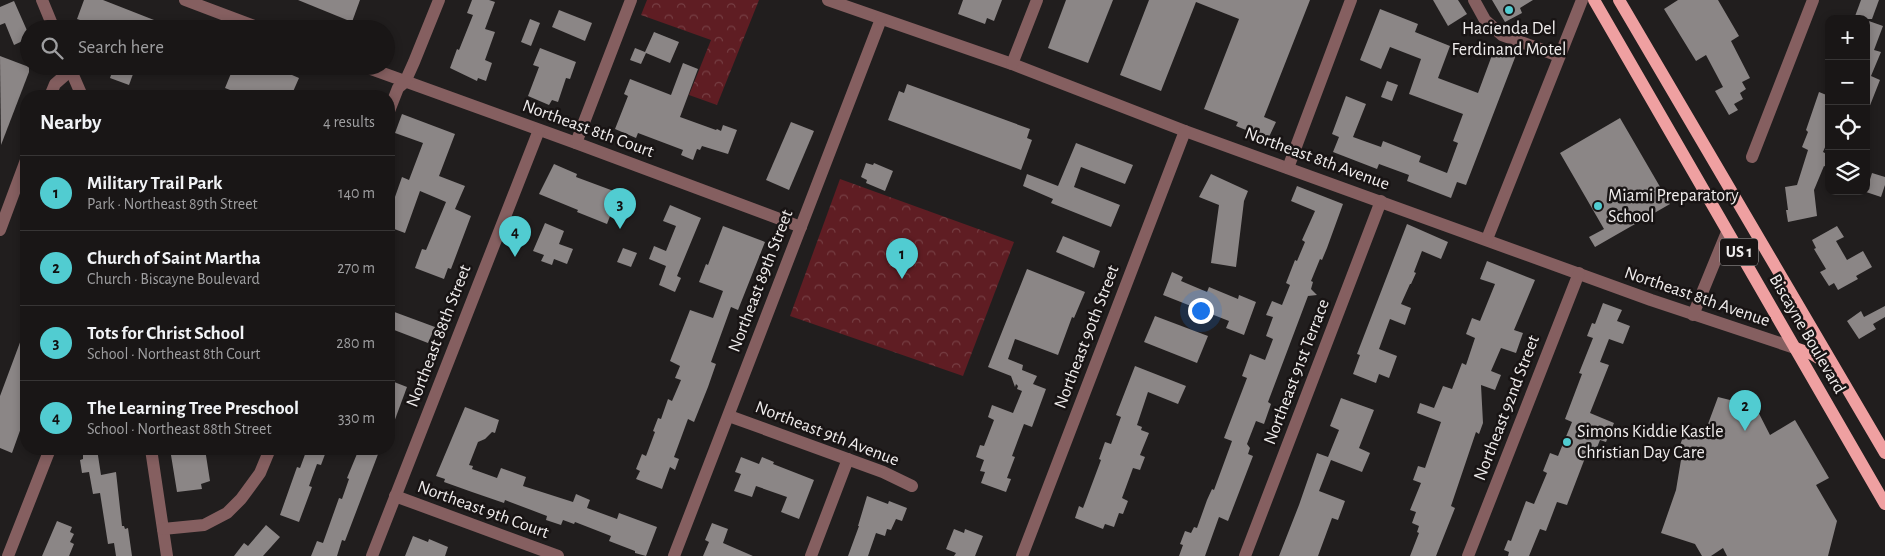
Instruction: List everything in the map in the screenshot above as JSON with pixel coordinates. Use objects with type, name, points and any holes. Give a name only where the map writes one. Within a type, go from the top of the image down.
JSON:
[{"type":"main road","name":"Biscayne Boulevard","points":[[1594,0],[1885,504]]},
{"type":"main road","name":"Biscayne Boulevard","points":[[1619,0],[1885,453]]},
{"type":"main road","points":[[1794,348],[1812,354],[1836,369]]},
{"type":"street","points":[[42,0],[50,20]]},
{"type":"street","points":[[185,0],[218,6],[245,20]]},
{"type":"street","points":[[395,96],[398,88],[405,82],[439,0]]},
{"type":"street","points":[[576,143],[631,0]]},
{"type":"street","name":"Northeast 8th Avenue","points":[[828,0],[1012,64],[1186,131],[1579,273],[1794,348]]},
{"type":"street","points":[[1012,64],[1037,0]]},
{"type":"street","points":[[1288,168],[1351,0]]},
{"type":"street","points":[[1474,0],[1485,20],[1502,35],[1560,56]]},
{"type":"street","points":[[1487,239],[1582,0]]},
{"type":"street","points":[[1752,157],[1813,0]]},
{"type":"street","name":"Northeast 89th Street","points":[[674,556],[881,19]]},
{"type":"street","points":[[52,90],[55,84],[63,75]]},
{"type":"street","points":[[73,75],[79,90]]},
{"type":"street","name":"Northeast 8th Court","points":[[387,75],[576,143],[800,227]]},
{"type":"street","name":"Northeast 88th Street","points":[[372,556],[539,130]]},
{"type":"street","name":"Northeast 90th Street","points":[[1022,556],[1186,131]]},
{"type":"street","points":[[0,230],[20,176]]},
{"type":"street","name":"Northeast 91st Terrace","points":[[1245,556],[1381,201]]},
{"type":"street","points":[[1693,314],[1727,232]]},
{"type":"street","name":"Northeast 92nd Street","points":[[1468,556],[1579,273]]},
{"type":"street","name":"Northeast 9th Avenue","points":[[729,416],[883,472],[912,486]]},
{"type":"street","points":[[8,556],[48,455]]},
{"type":"street","points":[[152,455],[167,556]]},
{"type":"street","points":[[163,529],[204,525],[227,513],[241,499],[260,473],[268,455]]},
{"type":"street","points":[[811,556],[848,459]]},
{"type":"street","name":"Northeast 9th Court","points":[[395,496],[558,556]]},
{"type":"green space","points":[[647,0],[759,0],[717,105],[689,95],[711,40],[641,15]]},
{"type":"green space","points":[[840,179],[1014,242],[963,376],[790,316]]},
{"type":"building","points":[[84,0],[103,0],[154,20],[80,20],[77,19]]},
{"type":"building","points":[[298,0],[360,0],[353,20],[347,20]]},
{"type":"building","points":[[472,0],[495,2],[485,29],[495,32],[485,60],[492,63],[486,81],[478,78],[477,81],[450,68],[473,15],[467,13]]},
{"type":"building","points":[[963,0],[1002,0],[994,21],[987,18],[985,24],[958,14]]},
{"type":"building","points":[[1066,0],[1113,0],[1088,63],[1048,48]]},
{"type":"building","points":[[1149,0],[1310,0],[1264,117],[1276,122],[1268,139],[1236,126],[1238,122],[1204,109],[1239,19],[1196,2],[1161,91],[1120,75]]},
{"type":"building","points":[[1433,0],[1458,0],[1467,14],[1448,26]]},
{"type":"building","name":"Hacienda Del Ferdinand Motel","points":[[1492,0],[1533,0],[1520,8],[1522,13],[1505,22]]},
{"type":"building","points":[[1678,0],[1718,0],[1739,36],[1731,41],[1750,78],[1742,82],[1746,89],[1740,93],[1743,99],[1734,104],[1738,110],[1729,115],[1715,91],[1723,87],[1706,55],[1696,61],[1664,9]]},
{"type":"building","points":[[1861,0],[1879,0],[1872,19],[1870,19],[1870,15],[1855,15]]},
{"type":"building","points":[[14,1],[22,20],[20,20],[20,42],[14,45],[5,23],[0,25],[0,7]]},
{"type":"building","points":[[1380,9],[1418,24],[1415,32],[1450,46],[1438,78],[1478,93],[1495,47],[1516,55],[1466,185],[1457,182],[1451,198],[1407,181],[1409,175],[1379,164],[1377,169],[1333,152],[1339,137],[1332,134],[1346,96],[1366,104],[1353,137],[1381,147],[1383,141],[1421,156],[1419,162],[1447,173],[1458,143],[1453,141],[1463,114],[1409,94],[1421,59],[1390,47],[1381,69],[1360,60]]},
{"type":"building","points":[[559,10],[592,23],[585,41],[552,27]]},
{"type":"building","points":[[530,19],[540,23],[531,46],[521,42]]},
{"type":"building","points":[[1870,21],[1883,26],[1874,50],[1881,52],[1871,76],[1880,80],[1870,105]]},
{"type":"building","points":[[654,32],[679,42],[670,63],[646,53],[641,64],[630,60],[635,48],[645,52]]},
{"type":"building","points":[[540,48],[576,62],[570,79],[566,78],[558,102],[552,100],[549,105],[528,96],[539,67],[533,65]]},
{"type":"building","points":[[0,56],[20,64],[20,75],[28,75],[22,90],[20,90],[20,95],[1,145]]},
{"type":"building","points":[[683,63],[698,69],[680,117],[716,130],[721,131],[723,125],[737,130],[728,154],[702,146],[700,150],[697,149],[693,160],[681,155],[683,150],[638,133],[636,138],[615,129],[628,96],[624,94],[630,79],[671,95]]},
{"type":"building","points":[[111,75],[133,75],[129,85],[110,78]]},
{"type":"building","points":[[230,75],[292,75],[299,78],[294,90],[230,90],[225,88]]},
{"type":"building","points":[[1387,81],[1398,85],[1392,101],[1381,97]]},
{"type":"building","points":[[907,84],[1030,129],[1027,138],[1032,140],[1021,170],[888,120],[899,91],[904,93]]},
{"type":"building","points":[[1819,92],[1825,94],[1825,147],[1823,152],[1825,153],[1825,166],[1814,190],[1817,216],[1788,222],[1785,187],[1797,185],[1808,150],[1802,147],[1808,132],[1806,130]]},
{"type":"building","points":[[402,114],[455,134],[439,176],[465,186],[455,209],[471,216],[451,269],[448,268],[444,279],[415,268],[422,249],[426,250],[446,202],[420,191],[405,233],[395,229],[395,197],[402,177],[409,180],[423,143],[395,133]]},
{"type":"building","points":[[1620,118],[1670,204],[1595,247],[1589,237],[1604,229],[1560,153]]},
{"type":"building","points":[[791,122],[814,131],[789,190],[766,180]]},
{"type":"building","points":[[1076,143],[1133,165],[1125,184],[1081,167],[1074,187],[1120,205],[1111,227],[1051,203],[1053,199],[1023,186],[1027,174],[1058,186]]},
{"type":"building","points":[[866,163],[873,165],[874,163],[893,171],[885,191],[866,183],[867,180],[861,177]]},
{"type":"building","points":[[554,164],[577,174],[576,177],[619,193],[607,224],[539,194]]},
{"type":"building","points":[[1872,173],[1885,177],[1885,185],[1881,197],[1870,193]]},
{"type":"building","points":[[1211,174],[1248,191],[1244,201],[1236,267],[1211,263],[1219,205],[1199,197]]},
{"type":"building","points":[[1297,186],[1343,204],[1327,248],[1311,281],[1313,282],[1311,289],[1317,295],[1308,296],[1268,402],[1271,404],[1264,424],[1256,421],[1247,444],[1250,448],[1248,454],[1253,456],[1228,521],[1219,517],[1205,556],[1179,556],[1183,545],[1180,544],[1185,531],[1191,533],[1194,527],[1197,528],[1207,500],[1212,489],[1214,490],[1232,441],[1224,438],[1247,378],[1242,376],[1250,354],[1265,360],[1273,339],[1266,336],[1273,317],[1266,315],[1272,301],[1282,305],[1290,285],[1286,283],[1295,260],[1297,261],[1305,242],[1302,240],[1315,211],[1291,201]]},
{"type":"building","points":[[670,205],[701,218],[677,276],[681,278],[675,292],[659,285],[666,266],[649,259],[654,246],[666,251],[676,226],[663,221]]},
{"type":"building","points":[[545,223],[564,231],[559,244],[573,249],[567,264],[554,259],[552,265],[541,261],[544,255],[533,251]]},
{"type":"building","points":[[1407,224],[1448,242],[1441,259],[1422,251],[1414,272],[1416,273],[1401,304],[1411,308],[1405,325],[1390,319],[1379,349],[1397,356],[1389,378],[1379,374],[1376,383],[1353,374],[1360,355],[1357,354]]},
{"type":"building","points":[[723,226],[765,242],[738,310],[731,307],[711,362],[716,364],[708,387],[694,422],[688,419],[674,457],[679,459],[675,470],[670,467],[662,489],[636,479],[640,471],[636,469],[642,454],[646,456],[658,418],[661,419],[668,399],[672,401],[681,380],[675,378],[680,366],[670,361],[690,310],[713,318],[723,291],[699,282],[706,264],[708,265]]},
{"type":"building","points":[[1837,226],[1844,237],[1836,241],[1847,260],[1863,251],[1872,267],[1856,276],[1858,279],[1838,290],[1834,283],[1829,286],[1820,272],[1826,269],[1814,249],[1816,248],[1812,240]]},
{"type":"building","points":[[1063,236],[1100,251],[1094,268],[1056,252]]},
{"type":"building","points":[[623,248],[637,253],[631,267],[617,262]]},
{"type":"building","points":[[1487,261],[1535,280],[1514,330],[1523,333],[1516,353],[1501,348],[1491,371],[1501,375],[1495,390],[1481,385],[1483,423],[1479,434],[1476,432],[1451,506],[1455,508],[1436,556],[1410,556],[1419,533],[1417,532],[1419,526],[1412,523],[1416,512],[1410,510],[1421,483],[1413,480],[1418,466],[1425,468],[1441,422],[1417,413],[1420,403],[1434,408],[1443,386],[1452,389],[1462,363],[1466,365],[1475,338],[1466,334],[1472,318],[1480,321],[1495,284],[1480,279]]},
{"type":"building","points":[[1027,269],[1085,292],[1074,318],[1072,317],[1058,355],[1015,339],[1008,359],[1023,365],[1022,370],[1037,376],[1033,384],[1046,389],[1032,427],[1024,424],[1012,456],[1015,457],[1007,478],[1011,479],[1006,492],[981,483],[985,472],[980,471],[984,460],[976,457],[980,445],[984,446],[994,420],[988,417],[992,405],[1013,413],[1022,391],[1017,389],[1018,386],[1016,384],[1015,387],[1011,376],[988,367]]},
{"type":"building","points":[[1172,272],[1183,277],[1181,281],[1207,292],[1209,287],[1238,299],[1239,295],[1256,302],[1244,335],[1226,328],[1229,321],[1163,295]]},
{"type":"building","points":[[1603,303],[1622,310],[1617,321],[1630,326],[1623,344],[1609,339],[1600,362],[1609,365],[1590,413],[1614,423],[1606,442],[1600,440],[1592,460],[1585,458],[1567,505],[1557,502],[1546,531],[1540,529],[1529,556],[1508,556],[1509,552],[1504,550],[1508,540],[1511,541],[1526,501],[1534,504],[1547,473],[1543,471],[1550,453],[1558,456],[1572,422],[1565,419],[1582,374],[1579,373],[1593,338],[1587,336],[1592,323],[1595,324]]},
{"type":"building","points":[[1885,306],[1885,317],[1873,324],[1876,329],[1859,339],[1847,321],[1861,311],[1864,317]]},
{"type":"building","points":[[395,312],[435,327],[428,343],[395,330]]},
{"type":"building","points":[[1155,316],[1208,336],[1197,363],[1144,342]]},
{"type":"building","points":[[20,342],[20,431],[12,453],[0,448],[0,396]]},
{"type":"building","points":[[1135,366],[1186,386],[1178,404],[1148,392],[1137,425],[1142,427],[1141,430],[1149,433],[1140,455],[1145,457],[1140,470],[1133,468],[1122,498],[1128,501],[1123,514],[1119,513],[1114,527],[1105,524],[1103,529],[1075,518],[1079,506],[1083,508],[1101,460],[1099,459],[1105,442],[1111,444],[1121,417],[1116,415]]},
{"type":"building","points":[[395,382],[407,387],[395,419]]},
{"type":"building","points":[[1750,396],[1770,435],[1795,420],[1829,478],[1816,485],[1837,521],[1828,556],[1727,556],[1723,548],[1711,556],[1702,556],[1695,544],[1661,533],[1676,490],[1683,448],[1679,448],[1683,437],[1708,424],[1718,397],[1738,402]]},
{"type":"building","points":[[1341,398],[1374,410],[1359,448],[1370,453],[1362,472],[1331,460],[1319,491],[1345,501],[1338,520],[1332,518],[1318,556],[1279,556],[1317,453],[1328,457],[1339,430],[1330,426]]},
{"type":"building","points":[[465,407],[499,420],[495,433],[492,432],[485,439],[478,442],[469,465],[473,466],[472,469],[497,478],[501,468],[526,477],[523,486],[573,502],[576,494],[590,500],[587,508],[617,519],[619,513],[657,527],[646,556],[609,541],[611,536],[575,522],[574,524],[563,520],[561,525],[546,520],[547,516],[505,500],[504,503],[444,482],[445,479],[436,476]]},
{"type":"building","points":[[83,455],[98,455],[101,475],[116,472],[122,526],[125,529],[128,528],[132,556],[116,556],[114,543],[108,544],[100,493],[93,494],[89,472],[82,473],[80,460],[83,459]]},
{"type":"building","points":[[171,455],[206,455],[210,481],[201,484],[202,489],[177,492]]},
{"type":"building","points":[[305,455],[325,455],[321,465],[317,464],[309,486],[312,487],[299,522],[280,515],[297,467],[300,468]]},
{"type":"building","points":[[357,455],[378,455],[345,541],[342,540],[337,556],[311,556],[317,541],[323,543],[339,498],[342,499],[349,479],[347,478]]},
{"type":"building","points":[[741,457],[759,464],[762,457],[774,462],[773,464],[814,480],[799,519],[781,512],[787,497],[756,486],[752,497],[734,491],[741,474],[735,472]]},
{"type":"building","points":[[867,496],[888,504],[889,501],[907,508],[902,521],[896,519],[891,530],[887,529],[885,536],[876,533],[868,556],[848,556],[859,526]]},
{"type":"building","points":[[57,521],[72,527],[70,532],[74,534],[70,542],[74,544],[69,556],[42,556]]},
{"type":"building","points":[[712,523],[728,529],[723,543],[753,556],[703,556],[709,542],[705,540]]},
{"type":"building","points":[[266,525],[280,537],[263,556],[234,556],[244,543],[248,546]]},
{"type":"building","points":[[954,529],[964,533],[965,529],[983,536],[975,556],[954,556],[956,553],[946,549]]},
{"type":"building","points":[[413,536],[428,542],[429,539],[448,547],[445,556],[405,556]]},
{"type":"place","name":"Hacienda Del Ferdinand Motel","points":[[1509,10]]},
{"type":"place","name":"Miami Preparatory School","points":[[1598,206]]},
{"type":"place","name":"Tots for Christ School","points":[[620,229]]},
{"type":"place","name":"The Learning Tree Preschool","points":[[515,257]]},
{"type":"place","name":"Military Trail Park","points":[[902,279]]},
{"type":"place","name":"Church of Saint Martha","points":[[1745,431]]},
{"type":"place","name":"Simons Kiddie Kastle Christian Day Care","points":[[1567,442]]}]
